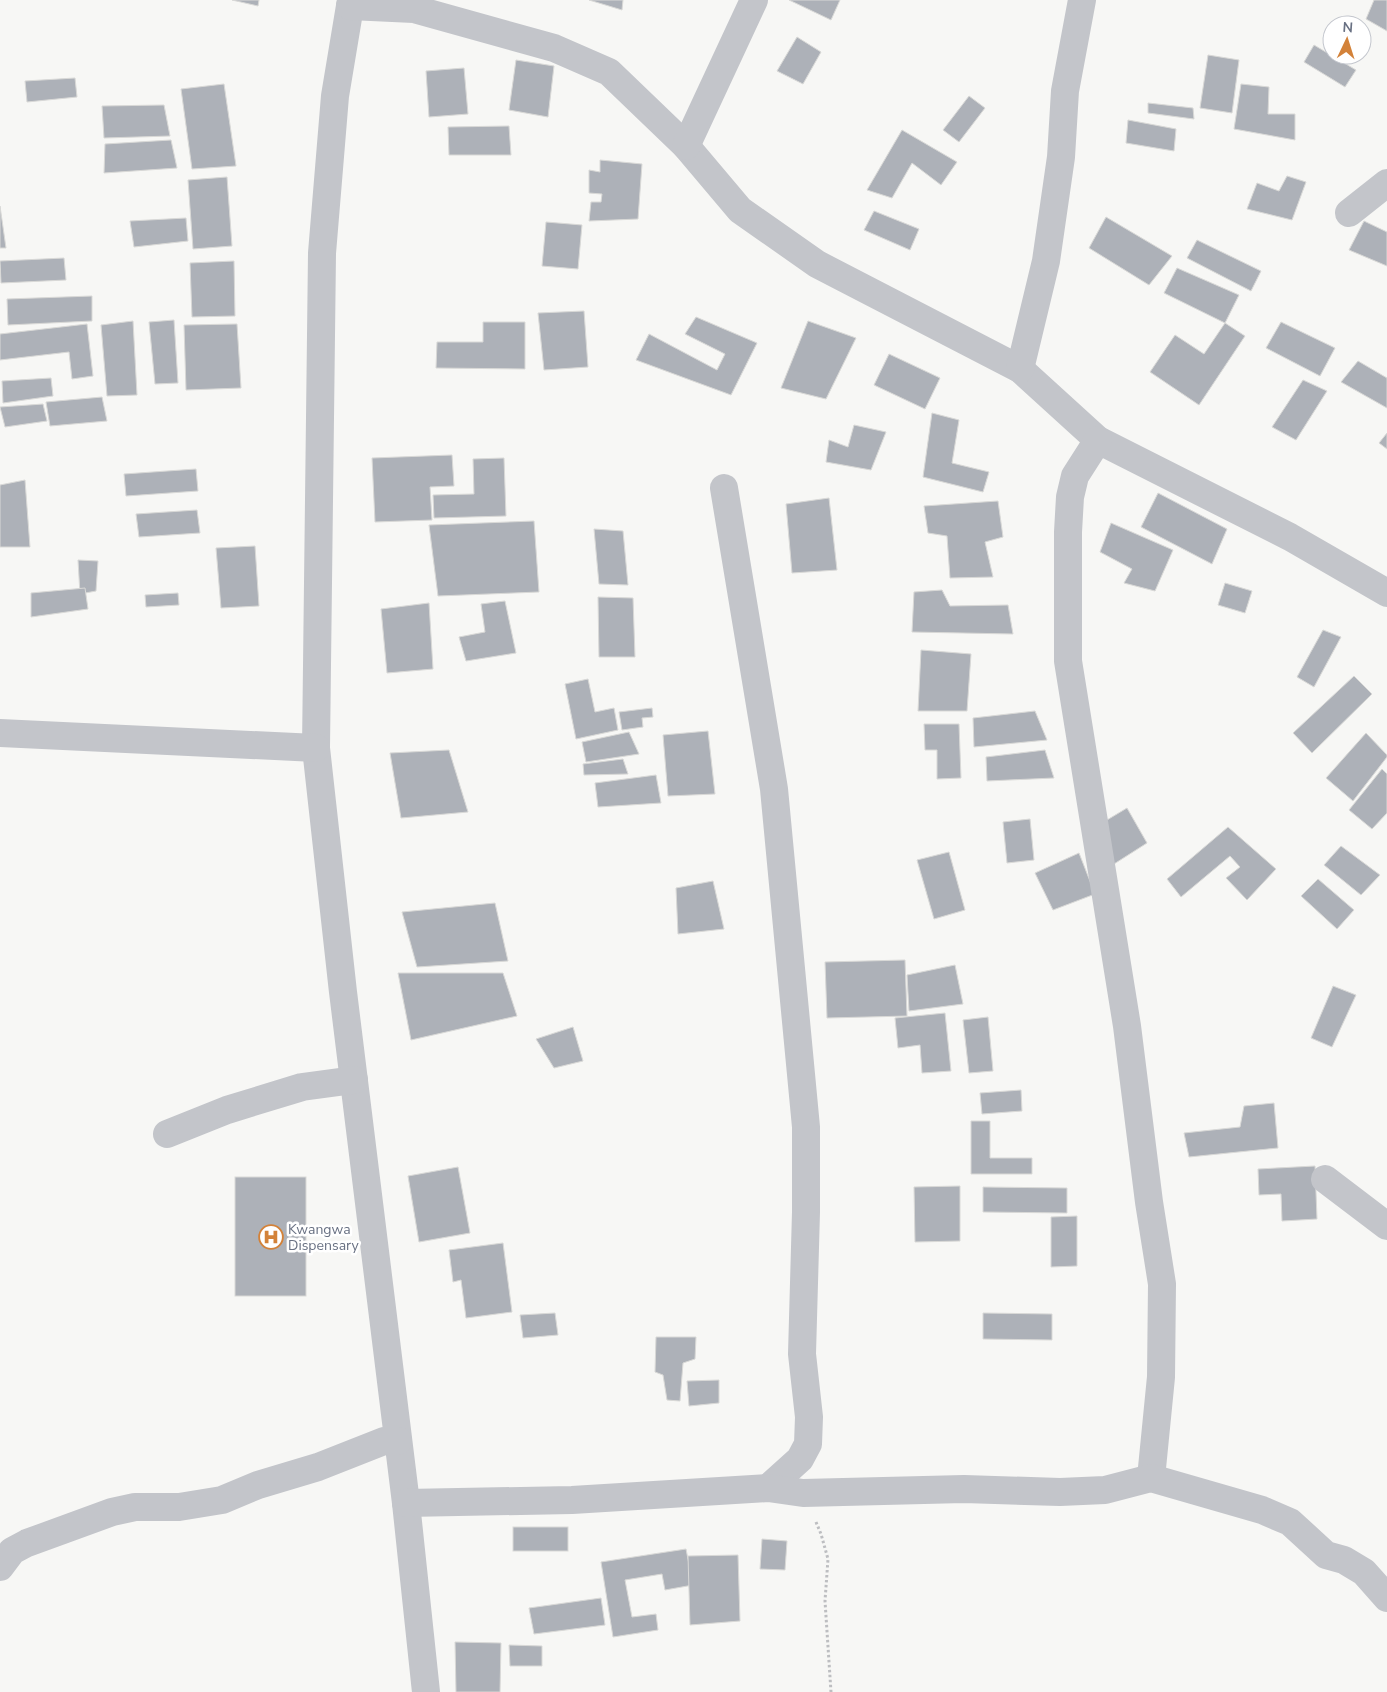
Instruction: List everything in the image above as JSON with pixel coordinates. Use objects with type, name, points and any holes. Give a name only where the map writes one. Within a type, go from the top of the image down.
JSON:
[{"type":"street","points":[[686,146],[754,0]]},
{"type":"street","points":[[1020,369],[1048,252],[1060,166],[1066,91],[1082,0]]},
{"type":"street","points":[[426,1692],[406,1503],[354,1080],[316,748],[322,254],[335,96],[351,3],[414,10],[554,48],[609,72],[686,146],[740,210],[817,264],[1020,369],[1098,440],[1290,538],[1387,592]]},
{"type":"street","points":[[1349,213],[1387,183]]},
{"type":"street","points":[[1098,440],[1075,476],[1070,497],[1068,532],[1068,662],[1127,1026],[1149,1202],[1162,1284],[1161,1376],[1151,1478]]},
{"type":"street","points":[[724,488],[774,789],[806,1127],[802,1354],[809,1417],[808,1444],[800,1459],[768,1488]]},
{"type":"street","points":[[0,733],[316,748]]},
{"type":"street","points":[[167,1134],[227,1110],[294,1089],[354,1080]]},
{"type":"street","points":[[1325,1179],[1387,1226]]},
{"type":"street","points":[[0,1567],[12,1552],[27,1543],[112,1512],[135,1506],[179,1507],[222,1500],[258,1485],[318,1467],[384,1441],[398,1441]]},
{"type":"street","points":[[406,1503],[572,1500],[768,1488],[803,1493],[964,1489],[1060,1492],[1105,1490],[1151,1478],[1262,1510],[1290,1522],[1326,1555],[1344,1560],[1364,1572],[1387,1598]]},
{"type":"path","points":[[803,1493],[821,1534],[828,1559],[825,1601],[831,1692]]},
{"type":"building","points":[[232,0],[259,0],[258,6]]},
{"type":"building","points":[[589,0],[623,0],[622,10]]},
{"type":"building","points":[[789,0],[840,0],[831,20]]},
{"type":"building","points":[[1374,0],[1387,0],[1387,31],[1372,22],[1372,15],[1368,15]]},
{"type":"building","points":[[797,37],[821,52],[803,84],[777,71]]},
{"type":"building","points":[[1314,45],[1322,50],[1322,65],[1348,65],[1356,70],[1345,87],[1304,62]]},
{"type":"building","points":[[1208,55],[1239,60],[1232,113],[1200,108]]},
{"type":"building","points":[[516,60],[554,66],[548,117],[509,110]]},
{"type":"building","points":[[464,68],[468,114],[429,117],[426,71]]},
{"type":"building","points":[[75,78],[77,97],[27,102],[25,81]]},
{"type":"building","points":[[224,84],[236,166],[192,169],[181,89]]},
{"type":"building","points":[[1241,84],[1269,87],[1268,114],[1295,114],[1295,140],[1234,129]]},
{"type":"building","points":[[969,96],[985,108],[959,142],[943,130]]},
{"type":"building","points":[[1148,103],[1193,108],[1194,119],[1148,113]]},
{"type":"building","points":[[164,105],[170,136],[104,138],[102,106]]},
{"type":"building","points":[[1128,120],[1176,129],[1174,151],[1126,143]]},
{"type":"building","points":[[509,126],[511,155],[449,155],[448,127]]},
{"type":"building","points":[[902,130],[957,162],[941,185],[912,163],[892,198],[867,190]]},
{"type":"building","points":[[171,140],[177,168],[104,173],[105,144]]},
{"type":"building","points":[[600,160],[642,164],[638,219],[589,221],[591,202],[601,202],[602,194],[589,193],[589,170],[600,172]]},
{"type":"building","points":[[1287,176],[1306,182],[1292,220],[1247,209],[1257,183],[1279,191]]},
{"type":"building","points":[[227,177],[232,246],[193,249],[188,180]]},
{"type":"building","points":[[0,206],[6,248],[0,248]]},
{"type":"building","points":[[874,211],[919,229],[910,250],[864,230]]},
{"type":"building","points":[[1106,217],[1172,256],[1149,285],[1089,248]]},
{"type":"building","points":[[186,218],[188,241],[134,247],[130,221]]},
{"type":"building","points":[[1364,221],[1387,232],[1387,266],[1349,250]]},
{"type":"building","points":[[546,222],[582,225],[578,269],[542,266]]},
{"type":"building","points":[[1197,240],[1261,271],[1251,291],[1187,258]]},
{"type":"building","points":[[64,258],[66,280],[1,283],[0,261]]},
{"type":"building","points":[[234,261],[235,316],[192,317],[190,263]]},
{"type":"building","points":[[1177,268],[1239,295],[1225,323],[1164,293]]},
{"type":"building","points":[[92,296],[92,321],[8,325],[7,299]]},
{"type":"building","points":[[584,311],[588,367],[544,370],[538,313]]},
{"type":"building","points":[[696,317],[757,343],[731,395],[636,360],[649,334],[717,370],[725,354],[685,334]]},
{"type":"building","points":[[174,320],[178,383],[155,384],[149,322]]},
{"type":"building","points":[[133,321],[137,395],[107,396],[101,325]]},
{"type":"building","points":[[808,321],[856,338],[826,399],[781,388]]},
{"type":"building","points":[[483,322],[525,322],[525,369],[436,368],[437,342],[483,342]]},
{"type":"building","points":[[1281,322],[1335,348],[1320,376],[1266,348]]},
{"type":"building","points":[[1225,323],[1245,336],[1199,405],[1150,372],[1175,335],[1204,354]]},
{"type":"building","points":[[87,324],[93,376],[72,379],[69,352],[0,360],[0,334]]},
{"type":"building","points":[[237,324],[241,388],[186,390],[184,325]]},
{"type":"building","points":[[889,354],[940,378],[925,409],[874,385]]},
{"type":"building","points":[[1358,361],[1387,378],[1387,408],[1341,382]]},
{"type":"building","points":[[51,378],[53,396],[3,403],[2,381]]},
{"type":"building","points":[[1303,380],[1327,391],[1296,440],[1272,427]]},
{"type":"building","points":[[102,397],[107,421],[50,426],[46,402]]},
{"type":"building","points":[[43,404],[47,421],[5,427],[0,407]]},
{"type":"building","points":[[932,413],[959,420],[952,463],[989,472],[983,492],[923,477]]},
{"type":"building","points":[[854,425],[886,432],[871,470],[826,462],[829,440],[848,447]]},
{"type":"building","points":[[1387,433],[1387,449],[1379,443]]},
{"type":"building","points":[[452,455],[454,486],[430,487],[432,520],[375,522],[372,458]]},
{"type":"building","points":[[504,458],[506,516],[434,518],[433,495],[474,494],[473,459]]},
{"type":"building","points":[[196,469],[198,491],[126,496],[124,474]]},
{"type":"building","points":[[25,480],[30,547],[0,547],[0,485]]},
{"type":"building","points":[[1158,493],[1227,529],[1212,564],[1141,527]]},
{"type":"building","points":[[829,498],[837,570],[792,573],[786,504]]},
{"type":"building","points":[[998,501],[1003,537],[985,542],[993,577],[950,578],[947,536],[928,533],[924,506]]},
{"type":"building","points":[[197,510],[200,533],[139,537],[136,514]]},
{"type":"building","points":[[534,521],[539,592],[438,596],[429,525]]},
{"type":"building","points":[[1111,523],[1173,550],[1155,591],[1124,583],[1132,569],[1100,552]]},
{"type":"building","points":[[594,529],[623,531],[628,585],[599,584]]},
{"type":"building","points":[[255,546],[259,606],[221,608],[216,548]]},
{"type":"building","points":[[78,560],[98,561],[96,591],[80,594]]},
{"type":"building","points":[[1225,583],[1252,591],[1245,613],[1218,605]]},
{"type":"building","points":[[85,588],[88,609],[31,617],[31,593]]},
{"type":"building","points":[[942,590],[950,606],[1008,605],[1013,634],[912,632],[914,592]]},
{"type":"building","points":[[178,593],[179,605],[146,607],[145,595]]},
{"type":"building","points":[[598,597],[633,598],[635,657],[599,657]]},
{"type":"building","points":[[505,601],[516,653],[466,661],[459,637],[485,632],[481,604]]},
{"type":"building","points":[[429,603],[433,669],[387,673],[381,609]]},
{"type":"building","points":[[1323,630],[1341,637],[1314,687],[1297,677]]},
{"type":"building","points":[[921,650],[971,654],[967,711],[918,711]]},
{"type":"building","points":[[1354,676],[1372,694],[1312,753],[1293,733]]},
{"type":"building","points":[[588,679],[595,712],[614,708],[618,730],[576,739],[565,684]]},
{"type":"building","points":[[652,708],[653,717],[642,718],[643,727],[622,730],[619,712]]},
{"type":"building","points":[[1035,711],[1047,740],[974,747],[973,718]]},
{"type":"building","points":[[924,724],[959,724],[961,778],[937,779],[937,750],[925,750]]},
{"type":"building","points":[[708,731],[715,794],[668,796],[663,735]]},
{"type":"building","points":[[629,732],[639,754],[586,762],[582,742]]},
{"type":"building","points":[[1366,733],[1387,757],[1353,801],[1326,778]]},
{"type":"building","points":[[449,750],[468,812],[401,818],[390,753]]},
{"type":"building","points":[[1045,750],[1054,778],[987,781],[986,757]]},
{"type":"building","points":[[623,759],[628,774],[584,775],[583,764]]},
{"type":"building","points":[[1382,769],[1387,774],[1387,813],[1372,829],[1349,810]]},
{"type":"building","points":[[656,775],[661,803],[598,807],[595,783]]},
{"type":"building","points":[[1127,808],[1147,843],[1114,864],[1097,826]]},
{"type":"building","points":[[1030,819],[1034,860],[1007,863],[1003,822]]},
{"type":"building","points":[[1228,827],[1276,869],[1247,900],[1226,878],[1240,867],[1230,856],[1181,897],[1167,879]]},
{"type":"building","points":[[1341,846],[1380,875],[1361,895],[1324,865]]},
{"type":"building","points":[[949,852],[965,910],[934,919],[917,860]]},
{"type":"building","points":[[1079,853],[1095,894],[1053,910],[1035,873]]},
{"type":"building","points":[[1318,879],[1354,910],[1337,929],[1301,896]]},
{"type":"building","points":[[713,881],[724,929],[678,934],[676,888]]},
{"type":"building","points":[[495,903],[508,961],[417,967],[402,912]]},
{"type":"building","points":[[905,960],[907,1016],[827,1018],[825,962]]},
{"type":"building","points":[[955,965],[963,1004],[909,1011],[907,975]]},
{"type":"building","points":[[398,973],[503,973],[517,1016],[411,1040]]},
{"type":"building","points":[[1333,986],[1356,995],[1332,1047],[1311,1038]]},
{"type":"building","points":[[945,1013],[951,1071],[922,1073],[920,1045],[898,1048],[895,1018]]},
{"type":"building","points":[[988,1017],[993,1071],[969,1073],[963,1020]]},
{"type":"building","points":[[573,1027],[583,1061],[554,1068],[536,1039]]},
{"type":"building","points":[[1021,1090],[1022,1111],[982,1114],[980,1093]]},
{"type":"building","points":[[1274,1103],[1278,1148],[1189,1157],[1184,1133],[1240,1127],[1244,1106]]},
{"type":"building","points":[[971,1121],[990,1121],[990,1158],[1032,1158],[1032,1174],[971,1174]]},
{"type":"building","points":[[1315,1166],[1317,1219],[1282,1221],[1281,1194],[1259,1195],[1258,1169]]},
{"type":"building","points":[[458,1167],[470,1233],[419,1242],[408,1176]]},
{"type":"building","name":"Kwangwa Dispensary","points":[[235,1177],[306,1177],[306,1296],[235,1296]]},
{"type":"building","points":[[960,1186],[960,1241],[915,1242],[914,1187]]},
{"type":"building","points":[[983,1187],[1067,1188],[1067,1213],[983,1212]]},
{"type":"building","points":[[1077,1216],[1077,1266],[1051,1267],[1051,1217]]},
{"type":"building","points":[[503,1243],[512,1312],[466,1318],[461,1280],[453,1282],[449,1250]]},
{"type":"building","points":[[555,1313],[558,1335],[523,1338],[520,1315]]},
{"type":"building","points":[[983,1313],[1052,1314],[1052,1340],[983,1339]]},
{"type":"building","points":[[656,1337],[696,1337],[695,1359],[683,1363],[680,1401],[667,1400],[663,1375],[655,1372]]},
{"type":"building","points":[[719,1380],[719,1403],[689,1406],[687,1381]]},
{"type":"building","points":[[513,1527],[568,1527],[568,1551],[513,1551]]},
{"type":"building","points":[[762,1539],[787,1541],[785,1570],[760,1569]]},
{"type":"building","points":[[686,1549],[693,1585],[665,1590],[662,1574],[625,1580],[632,1617],[656,1614],[658,1630],[613,1637],[601,1562]]},
{"type":"building","points":[[738,1555],[740,1621],[690,1625],[688,1556]]},
{"type":"building","points":[[601,1598],[605,1625],[534,1634],[529,1608]]},
{"type":"building","points":[[455,1642],[501,1643],[500,1692],[456,1692]]},
{"type":"building","points":[[509,1645],[542,1646],[542,1666],[510,1666]]},
{"type":"place","name":"Kwangwa Dispensary","points":[[271,1237]]}]
